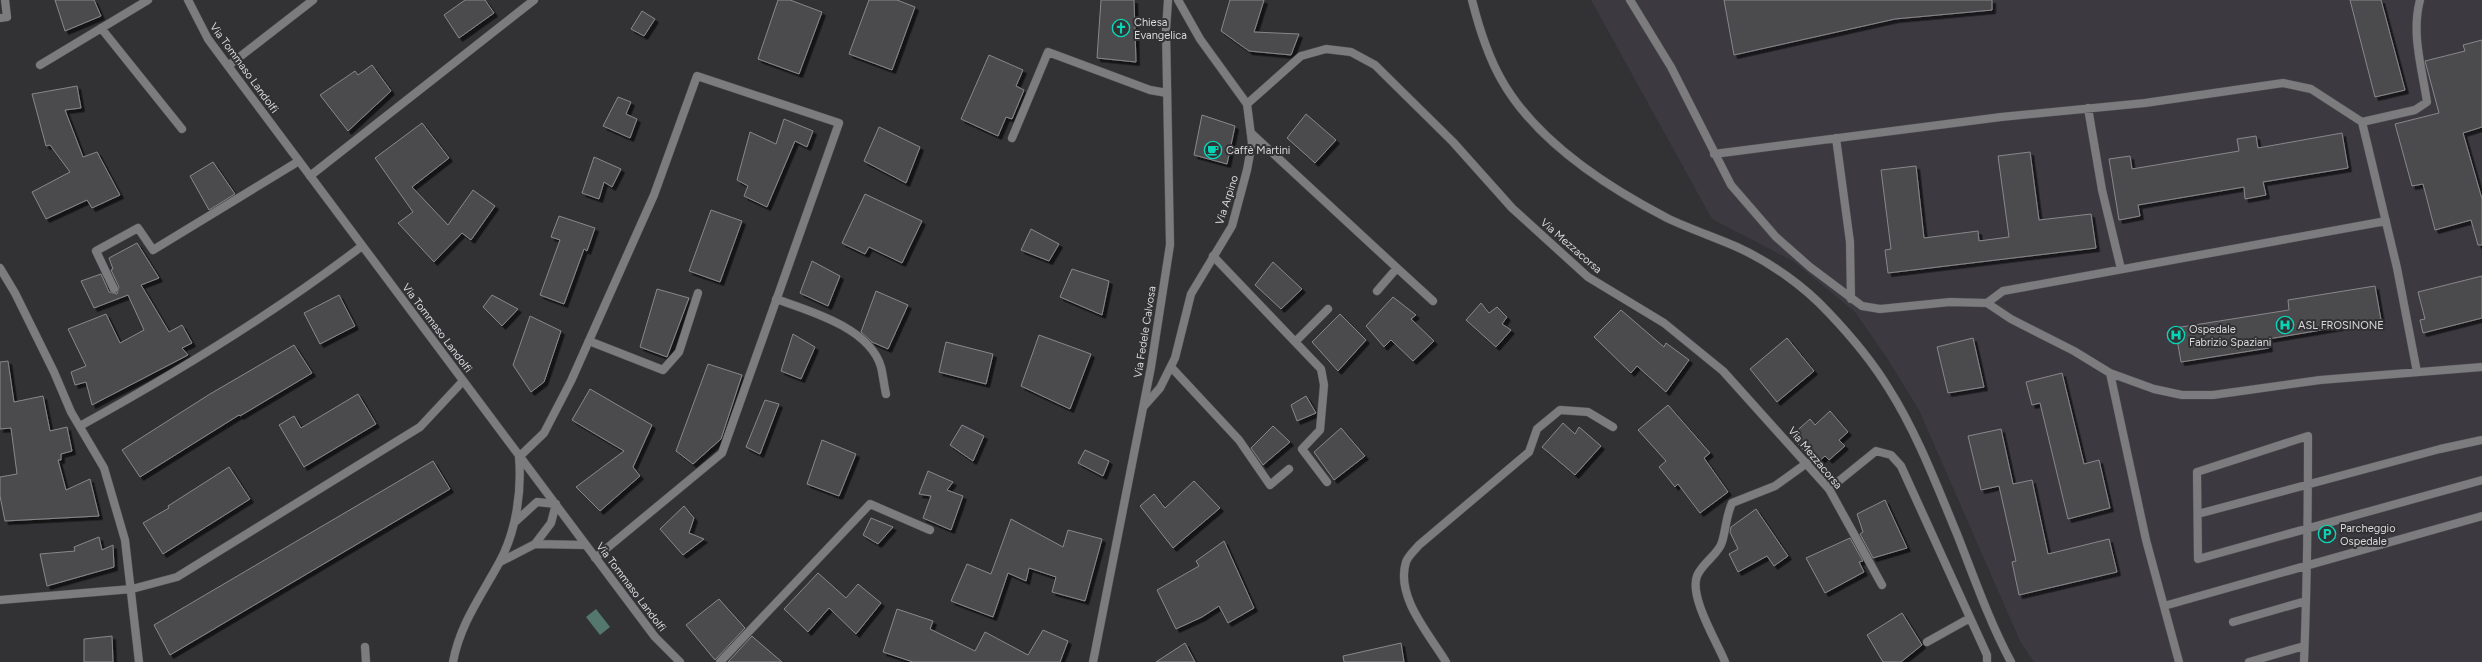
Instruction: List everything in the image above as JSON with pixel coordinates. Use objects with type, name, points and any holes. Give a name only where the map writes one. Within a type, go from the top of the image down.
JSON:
[{"type":"street","points":[[0,18],[7,17],[5,0]]},
{"type":"street","points":[[40,65],[148,0]]},
{"type":"street","name":"Via Tommaso Landolfi","points":[[188,0],[208,39],[228,66],[595,558],[655,637],[680,662]]},
{"type":"street","points":[[228,66],[313,0]]},
{"type":"street","points":[[310,176],[534,0]]},
{"type":"street","name":"Via Fedele Calvosa","points":[[1093,662],[1144,406],[1170,245],[1166,30],[1168,0]]},
{"type":"street","name":"Via Arpino","points":[[1144,406],[1160,388],[1171,367],[1175,358],[1191,294],[1232,226],[1248,170],[1252,143],[1247,104],[1200,39],[1178,0]]},
{"type":"street","points":[[1472,0],[1482,38],[1502,80],[1524,113],[1554,144],[1596,175],[1668,218],[1740,248],[1794,282],[1827,310],[1862,350],[1890,389],[1917,444],[1956,533],[1998,639],[2011,662]]},
{"type":"street","points":[[1630,0],[1671,67],[1731,185],[1776,237],[1810,267],[1862,306],[1880,309],[1950,302],[1987,303],[2011,319],[2074,351],[2110,373],[2154,389],[2182,395],[2214,395],[2320,380],[2482,367]]},
{"type":"street","points":[[2362,122],[2415,110],[2427,102],[2417,44],[2417,11],[2420,0]]},
{"type":"street","points":[[101,28],[182,129]]},
{"type":"street","name":"Via Mezzacorsa","points":[[1247,104],[1301,56],[1326,49],[1351,52],[1375,65],[1453,142],[1512,208],[1588,277],[1664,323],[1723,371],[1829,489],[1882,585]]},
{"type":"street","points":[[1012,138],[1048,52],[1150,90],[1167,93]]},
{"type":"street","points":[[453,662],[456,647],[472,606],[500,562],[514,522],[521,477],[519,457],[544,433],[571,381],[654,195],[697,76],[839,123],[722,453],[595,558]]},
{"type":"street","points":[[1714,154],[2088,108],[2145,103],[2283,83],[2311,89],[2362,122],[2386,221],[2417,372]]},
{"type":"street","points":[[2088,108],[2102,190],[2121,269]]},
{"type":"street","points":[[1251,133],[1433,301]]},
{"type":"street","points":[[1836,138],[1850,242],[1851,299]]},
{"type":"street","points":[[114,289],[96,251],[138,228],[152,250],[299,161]]},
{"type":"street","points":[[1987,303],[2003,291],[2386,221]]},
{"type":"street","points":[[80,426],[176,372],[230,338],[313,284],[362,246]]},
{"type":"street","points":[[1213,256],[1321,369],[1324,385],[1320,430],[1302,449],[1327,482]]},
{"type":"street","points":[[0,268],[3,277],[80,426],[104,468],[125,540],[132,589],[139,662]]},
{"type":"street","points":[[1377,291],[1397,268]]},
{"type":"street","points":[[589,341],[664,370],[679,352],[698,293]]},
{"type":"street","points":[[776,299],[820,315],[847,328],[870,347],[881,366],[886,394]]},
{"type":"street","points":[[1295,342],[1328,309]]},
{"type":"street","points":[[1171,367],[1239,440],[1270,485],[1289,469]]},
{"type":"street","points":[[2110,373],[2146,540],[2179,662]]},
{"type":"street","points":[[0,600],[132,589],[177,577],[420,427],[463,381]]},
{"type":"street","points":[[1446,662],[1414,611],[1405,586],[1406,562],[1419,545],[1529,452],[1537,429],[1560,410],[1588,412],[1613,427]]},
{"type":"street","points":[[2304,662],[2308,528],[2308,436],[2197,472],[2198,559],[2308,528],[2482,480]]},
{"type":"street","points":[[2198,514],[2440,448],[2482,440]]},
{"type":"street","points":[[1829,489],[1876,451],[1891,455],[1900,466],[1987,655],[1987,662]]},
{"type":"street","points":[[1725,662],[1704,617],[1696,593],[1696,576],[1722,543],[1727,514],[1732,503],[1775,486],[1807,463]]},
{"type":"street","points":[[500,562],[535,544],[551,523],[556,504],[537,502],[514,522]]},
{"type":"street","points":[[720,662],[870,504],[930,530]]},
{"type":"street","points":[[2164,606],[2482,516]]},
{"type":"street","points":[[535,544],[586,546]]},
{"type":"street","points":[[2234,622],[2306,601]]},
{"type":"street","points":[[1927,642],[1970,618]]},
{"type":"street","points":[[2248,662],[2304,646]]},
{"type":"street","points":[[365,647],[366,662]]},
{"type":"shaded area","name":"Ospedale Fabrizio Spaziani","points":[[1591,0],[2482,0],[2482,662],[2034,662],[2020,641],[1919,410],[1887,358],[1855,312],[1793,261],[1712,219]]},
{"type":"shaded area","points":[[596,609],[610,627],[600,635],[586,617]]},
{"type":"building","points":[[55,0],[94,0],[101,16],[65,31]]},
{"type":"building","points":[[465,0],[485,0],[494,13],[459,38],[444,15]]},
{"type":"building","points":[[778,0],[790,0],[822,12],[799,74],[758,59]]},
{"type":"building","points":[[869,0],[897,0],[915,7],[892,70],[849,54]]},
{"type":"building","points":[[1101,0],[1134,0],[1136,62],[1097,58]]},
{"type":"building","points":[[1230,0],[1264,0],[1254,32],[1299,34],[1291,55],[1249,51],[1221,31]]},
{"type":"building","points":[[1724,0],[1992,0],[1992,10],[1895,19],[1734,55]]},
{"type":"building","points":[[2350,0],[2381,0],[2405,90],[2375,97]]},
{"type":"building","points":[[642,11],[655,19],[644,36],[631,29]]},
{"type":"building","points":[[2482,40],[2482,127],[2463,133],[2482,199],[2482,245],[2478,245],[2471,220],[2435,230],[2423,184],[2412,186],[2395,124],[2439,113],[2425,61],[2465,51],[2463,45]]},
{"type":"building","points":[[989,55],[1023,70],[1016,86],[1024,90],[1012,119],[1006,117],[998,136],[961,119]]},
{"type":"building","points":[[372,65],[391,91],[348,131],[320,95],[355,71],[358,75]]},
{"type":"building","points":[[77,86],[81,108],[65,110],[83,157],[97,152],[120,195],[92,208],[87,200],[46,219],[32,192],[70,172],[50,145],[46,146],[32,94]]},
{"type":"building","points":[[618,97],[631,102],[626,114],[637,119],[630,138],[603,126]]},
{"type":"building","points":[[1306,114],[1336,140],[1315,163],[1287,138]]},
{"type":"building","points":[[1202,115],[1235,126],[1227,164],[1194,155]]},
{"type":"building","points":[[784,119],[813,131],[807,147],[795,141],[767,207],[744,196],[748,186],[737,180],[750,132],[776,144]]},
{"type":"building","points":[[422,123],[449,158],[412,187],[448,225],[473,190],[495,206],[471,240],[462,233],[434,262],[398,223],[413,212],[375,158]]},
{"type":"building","points":[[879,127],[920,147],[906,183],[864,161]]},
{"type":"building","points":[[2342,133],[2348,168],[2263,182],[2266,195],[2245,199],[2244,187],[2138,205],[2140,216],[2119,220],[2109,159],[2130,156],[2132,169],[2239,151],[2237,139],[2256,136],[2258,148]]},
{"type":"building","points":[[2030,152],[2039,220],[2091,214],[2096,248],[1888,273],[1885,250],[1891,249],[1881,170],[1916,166],[1924,238],[1978,231],[1979,241],[2009,237],[1998,156]]},
{"type":"building","points":[[594,157],[621,169],[612,187],[604,182],[599,199],[582,193]]},
{"type":"building","points":[[213,162],[235,194],[209,210],[190,176]]},
{"type":"building","points":[[865,194],[922,221],[902,263],[869,247],[865,254],[842,243]]},
{"type":"building","points":[[711,210],[742,221],[720,282],[689,271]]},
{"type":"building","points":[[559,216],[595,228],[587,251],[584,249],[564,304],[540,295],[560,240],[551,237]]},
{"type":"building","points":[[1031,229],[1059,244],[1049,261],[1021,250]]},
{"type":"building","points":[[137,243],[159,278],[141,285],[169,332],[182,325],[192,343],[182,348],[188,355],[92,405],[86,382],[75,385],[71,372],[86,366],[68,329],[106,314],[120,343],[144,330],[128,295],[94,308],[81,281],[101,274],[109,292],[117,294],[119,287],[111,270],[113,269],[109,258]]},
{"type":"building","points":[[812,261],[840,276],[828,306],[800,293]]},
{"type":"building","points":[[1273,262],[1302,289],[1281,309],[1255,285]]},
{"type":"building","points":[[1072,269],[1109,281],[1102,315],[1060,297]]},
{"type":"building","points":[[2482,276],[2482,318],[2423,333],[2420,320],[2425,319],[2418,292]]},
{"type":"building","points":[[2375,286],[2381,320],[2268,339],[2269,348],[2181,362],[2175,328],[2289,310],[2288,300]]},
{"type":"building","points":[[657,289],[689,298],[667,357],[640,347]]},
{"type":"building","points":[[876,291],[908,305],[888,349],[872,342],[861,332]]},
{"type":"building","points":[[339,295],[355,326],[320,344],[304,313]]},
{"type":"building","points":[[492,295],[518,309],[502,326],[483,307]]},
{"type":"building","points":[[1393,297],[1416,315],[1411,319],[1434,341],[1413,361],[1391,340],[1384,347],[1366,326]]},
{"type":"building","points":[[1481,303],[1489,313],[1497,307],[1507,317],[1502,324],[1511,330],[1496,347],[1466,320]]},
{"type":"building","points":[[1621,310],[1664,347],[1666,343],[1689,360],[1666,392],[1637,366],[1631,373],[1594,337]]},
{"type":"building","points":[[1340,314],[1366,340],[1338,371],[1312,342]]},
{"type":"building","points":[[530,316],[561,331],[544,382],[531,392],[513,365]]},
{"type":"building","points":[[793,334],[815,347],[801,379],[781,371]]},
{"type":"building","points":[[1039,335],[1091,354],[1070,409],[1021,386]]},
{"type":"building","points":[[1787,338],[1814,371],[1777,402],[1750,369]]},
{"type":"building","points":[[1973,338],[1984,387],[1948,393],[1937,347]]},
{"type":"building","points":[[946,342],[993,354],[986,384],[939,372]]},
{"type":"building","points":[[294,345],[312,373],[240,416],[239,415],[140,477],[122,450],[210,394]]},
{"type":"building","points":[[8,361],[14,402],[43,396],[50,431],[67,427],[72,451],[61,454],[61,460],[58,460],[66,490],[90,479],[99,516],[5,521],[0,496],[0,477],[17,474],[11,428],[0,429],[0,362]]},
{"type":"building","points":[[708,364],[742,375],[721,439],[693,464],[676,451]]},
{"type":"building","points":[[2062,373],[2084,464],[2099,460],[2110,508],[2068,519],[2040,403],[2032,405],[2026,382]]},
{"type":"building","points":[[590,389],[652,425],[633,467],[640,476],[600,511],[576,487],[624,451],[572,420]]},
{"type":"building","points":[[358,394],[376,424],[304,467],[279,425],[294,416],[301,428]]},
{"type":"building","points":[[1306,396],[1316,413],[1297,421],[1291,405]]},
{"type":"building","points":[[765,400],[779,404],[760,454],[746,447]]},
{"type":"building","points":[[1668,405],[1710,453],[1704,458],[1728,492],[1700,513],[1678,484],[1675,487],[1659,467],[1666,461],[1638,430]]},
{"type":"building","points":[[1830,411],[1848,432],[1839,440],[1845,446],[1829,460],[1825,456],[1816,464],[1791,436],[1810,419],[1815,425]]},
{"type":"building","points":[[1563,423],[1575,434],[1579,427],[1601,446],[1575,475],[1542,447]]},
{"type":"building","points":[[962,425],[984,436],[973,461],[950,445]]},
{"type":"building","points":[[1273,426],[1290,442],[1263,465],[1251,448]]},
{"type":"building","points":[[1341,428],[1365,456],[1334,480],[1314,452]]},
{"type":"building","points":[[2001,429],[2013,484],[2032,480],[2048,554],[2109,539],[2117,572],[2019,595],[2012,562],[2016,561],[1999,486],[1981,490],[1968,436]]},
{"type":"building","points":[[822,440],[856,454],[839,496],[807,484]]},
{"type":"building","points":[[1085,450],[1109,461],[1103,476],[1078,463]]},
{"type":"building","points":[[433,461],[450,489],[170,655],[154,625]]},
{"type":"building","points":[[229,467],[250,499],[163,554],[143,523],[169,508],[168,506]]},
{"type":"building","points":[[928,471],[953,482],[947,490],[963,496],[951,530],[923,518],[931,496],[919,494]]},
{"type":"building","points":[[1194,481],[1220,508],[1173,548],[1140,506],[1154,494],[1165,508]]},
{"type":"building","points":[[1885,500],[1907,548],[1873,558],[1860,534],[1863,532],[1857,514]]},
{"type":"building","points":[[684,506],[694,518],[689,533],[704,539],[683,555],[660,529]]},
{"type":"building","points":[[1756,509],[1788,556],[1774,566],[1767,556],[1738,572],[1729,554],[1738,549],[1730,532],[1731,527]]},
{"type":"building","points":[[871,518],[893,527],[878,544],[863,535]]},
{"type":"building","points":[[1011,519],[1063,547],[1068,530],[1102,539],[1085,601],[1052,592],[1056,577],[1029,568],[1026,581],[1008,573],[993,617],[951,601],[967,564],[991,574]]},
{"type":"building","points":[[99,537],[102,550],[113,545],[114,567],[47,586],[40,554],[75,551],[74,547]]},
{"type":"building","points":[[1850,538],[1863,561],[1859,562],[1864,572],[1825,593],[1806,558]]},
{"type":"building","points":[[1224,541],[1254,608],[1228,623],[1219,606],[1202,617],[1176,629],[1157,590],[1199,566],[1196,561]]},
{"type":"building","points":[[818,573],[846,598],[858,584],[881,603],[856,634],[829,608],[808,632],[784,609]]},
{"type":"building","points":[[719,599],[745,628],[715,660],[686,625]]},
{"type":"building","points":[[897,609],[933,621],[930,629],[975,651],[985,632],[1028,655],[1043,630],[1068,641],[1060,662],[913,662],[883,652]]},
{"type":"building","points":[[1902,613],[1922,645],[1901,662],[1883,662],[1867,635]]},
{"type":"building","points":[[112,636],[113,662],[84,662],[84,639]]},
{"type":"building","points":[[752,636],[754,638],[782,662],[728,662]]},
{"type":"building","points":[[1185,643],[1195,662],[1156,662]]},
{"type":"building","points":[[1401,643],[1404,662],[1344,662],[1343,656]]},
{"type":"place","name":"Chiesa Evangelica","points":[[1121,28]]},
{"type":"place","name":"Caffè Martini","points":[[1213,150]]},
{"type":"place","name":"ASL FROSINONE","points":[[2285,325]]},
{"type":"place","name":"Ospedale Fabrizio Spaziani","points":[[2176,335]]},
{"type":"place","name":"Parcheggio Ospedale","points":[[2327,534]]}]
